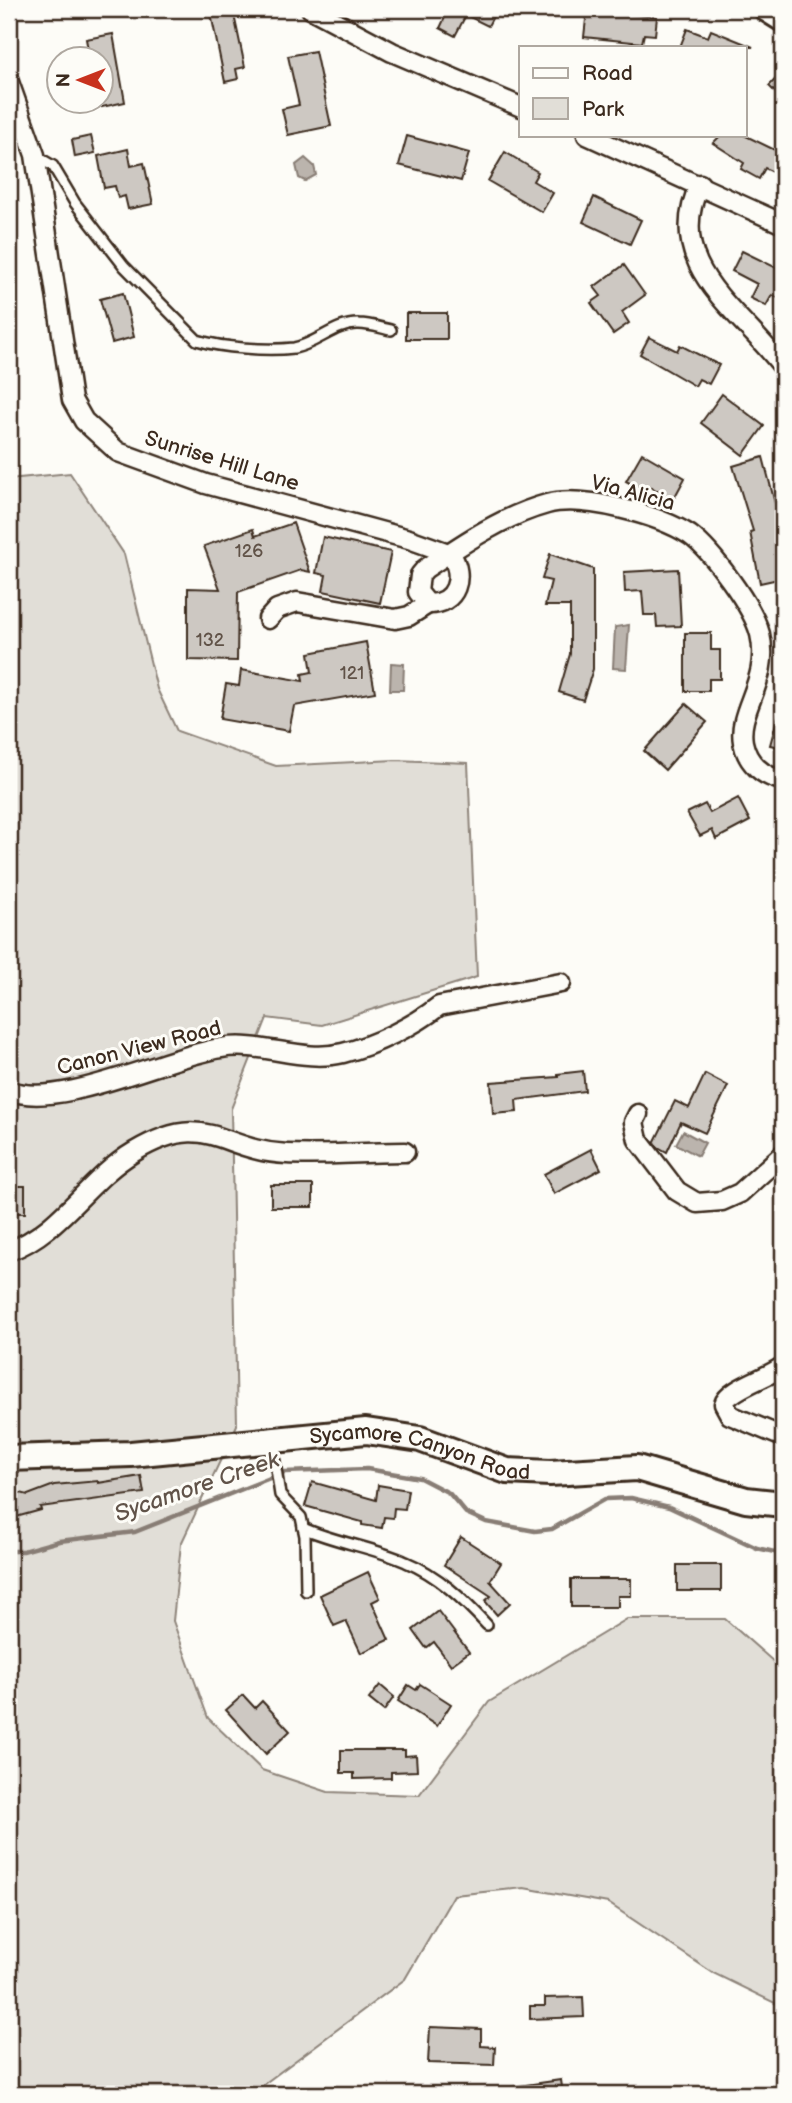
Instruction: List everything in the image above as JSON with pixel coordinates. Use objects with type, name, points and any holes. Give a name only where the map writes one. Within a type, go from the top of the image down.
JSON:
[{"type":"main road","points":[[767,9],[783,19]]},
{"type":"main road","name":"Sycamore Canyon Road","points":[[9,1458],[272,1447],[353,1431],[391,1433],[420,1439],[507,1471],[550,1473],[637,1468],[746,1500],[783,1504]]},
{"type":"street","points":[[311,9],[392,52],[519,106]]},
{"type":"street","name":"Sunrise Hill Lane","points":[[9,82],[35,155],[72,400],[84,421],[118,452],[206,484],[410,539],[451,554]]},
{"type":"street","points":[[589,136],[783,224]]},
{"type":"street","points":[[700,184],[687,220],[695,257],[710,284],[783,367]]},
{"type":"street","name":"Via Alicia","points":[[428,604],[418,592],[420,575],[425,569],[483,532],[547,504],[565,500],[583,501],[673,526],[692,537],[709,554],[758,629],[763,656],[761,671],[744,720],[742,739],[754,765],[770,776],[783,779]]},
{"type":"street","points":[[268,619],[277,609],[297,602],[395,619],[409,616],[428,604],[444,601],[454,592],[458,571],[451,554]]},
{"type":"street","name":"Canon View Road","points":[[9,1090],[36,1095],[80,1088],[222,1047],[249,1047],[312,1055],[343,1053],[424,1018],[439,1006],[561,983]]},
{"type":"street","points":[[638,1114],[634,1122],[638,1140],[677,1191],[697,1203],[722,1201],[740,1193],[783,1154]]},
{"type":"street","points":[[9,1251],[51,1227],[132,1153],[171,1134],[205,1132],[285,1154],[405,1152]]},
{"type":"street","points":[[783,1367],[760,1381],[731,1392],[724,1404],[730,1415],[783,1437]]},
{"type":"lane","points":[[35,155],[53,166],[75,203],[124,266],[197,340],[213,345],[293,348],[309,344],[347,325],[360,324],[391,330]]},
{"type":"lane","points":[[272,1447],[276,1480],[281,1495],[301,1517],[306,1591]]},
{"type":"lane","points":[[303,1528],[331,1540],[406,1562],[451,1591],[487,1625]]},
{"type":"green space","points":[[70,473],[124,554],[157,689],[177,731],[276,766],[395,760],[468,763],[477,977],[322,1025],[267,1018],[231,1109],[237,1425],[181,1544],[173,1621],[208,1718],[262,1770],[328,1792],[419,1795],[489,1702],[627,1619],[725,1619],[783,1670],[783,2007],[713,1973],[608,1903],[524,1888],[454,1895],[405,1979],[264,2084],[255,2094],[9,2094],[9,479]]},
{"type":"shaded area","points":[[305,158],[314,166],[316,175],[305,181],[299,178],[296,165]]},
{"type":"shaded area","points":[[629,625],[626,669],[613,668],[615,627]]},
{"type":"shaded area","points":[[391,663],[404,664],[403,690],[390,690]]},
{"type":"shaded area","points":[[683,1131],[705,1143],[698,1156],[676,1144]]},
{"type":"building","points":[[449,9],[497,9],[488,26],[466,15],[455,36],[440,28]]},
{"type":"building","points":[[233,10],[245,67],[236,69],[238,79],[225,82],[211,14]]},
{"type":"building","points":[[587,10],[657,17],[655,35],[644,34],[642,43],[584,37]]},
{"type":"building","points":[[687,29],[708,37],[711,30],[753,47],[746,46],[680,46]]},
{"type":"building","points":[[113,34],[115,46],[87,46],[86,39]]},
{"type":"building","points":[[116,51],[125,102],[116,104]]},
{"type":"building","points":[[315,51],[331,126],[288,135],[282,109],[299,105],[288,56]]},
{"type":"building","points":[[783,71],[783,100],[769,86]]},
{"type":"building","points":[[91,136],[95,153],[75,157],[72,140]]},
{"type":"building","points":[[407,136],[469,153],[461,181],[399,165]]},
{"type":"building","points":[[720,136],[746,136],[783,154],[783,177],[765,168],[759,179],[741,169],[744,163],[713,143]]},
{"type":"building","points":[[128,149],[131,166],[144,163],[153,204],[128,209],[125,196],[118,198],[115,186],[104,188],[98,156]]},
{"type":"building","points":[[505,152],[538,172],[533,181],[553,193],[542,212],[488,181]]},
{"type":"building","points":[[594,197],[641,220],[630,244],[583,222]]},
{"type":"building","points":[[742,251],[783,271],[783,292],[780,299],[772,295],[766,306],[750,298],[757,284],[732,271]]},
{"type":"building","points":[[624,265],[645,295],[622,312],[629,323],[613,334],[591,303],[601,296],[594,287]]},
{"type":"building","points":[[123,293],[134,337],[112,343],[100,299]]},
{"type":"building","points":[[406,313],[447,313],[447,339],[406,339]]},
{"type":"building","points":[[649,337],[677,351],[680,345],[719,365],[709,384],[699,379],[695,386],[640,354]]},
{"type":"building","points":[[722,394],[764,426],[743,455],[701,423]]},
{"type":"building","points":[[642,453],[685,478],[673,500],[649,486],[646,492],[626,481]]},
{"type":"building","points":[[763,457],[783,534],[783,578],[760,583],[750,532],[753,531],[733,466]]},
{"type":"building","points":[[293,523],[310,572],[301,570],[238,592],[237,661],[188,660],[188,588],[220,589],[204,546],[253,529],[255,536]]},
{"type":"building","points":[[323,537],[391,552],[380,603],[323,591],[326,575],[316,573]]},
{"type":"building","points":[[550,554],[593,569],[593,669],[583,700],[559,692],[570,654],[570,606],[545,606],[551,581],[542,579]]},
{"type":"building","points":[[678,569],[681,626],[657,627],[656,615],[644,615],[642,591],[625,592],[624,572]]},
{"type":"building","points":[[685,633],[711,633],[711,650],[720,650],[720,679],[709,679],[709,691],[685,691]]},
{"type":"building","points":[[366,642],[375,692],[294,706],[289,731],[220,719],[226,684],[239,686],[241,670],[303,681],[302,674],[312,672],[309,653]]},
{"type":"building","points":[[686,704],[707,722],[665,770],[644,751]]},
{"type":"building","points":[[779,712],[783,712],[783,748],[770,745]]},
{"type":"building","points":[[738,798],[750,821],[716,839],[712,830],[700,836],[687,813],[705,804],[710,813]]},
{"type":"building","points":[[583,1071],[585,1091],[516,1100],[517,1112],[493,1114],[491,1082],[558,1077],[558,1074]]},
{"type":"building","points":[[705,1074],[728,1086],[705,1133],[681,1122],[667,1152],[658,1147],[654,1143],[675,1101],[689,1108]]},
{"type":"building","points":[[591,1149],[601,1169],[554,1194],[544,1174]]},
{"type":"building","points":[[271,1185],[313,1185],[313,1207],[271,1207]]},
{"type":"building","points":[[9,1186],[25,1186],[25,1213],[9,1213]]},
{"type":"building","points":[[141,1476],[144,1493],[40,1507],[41,1510],[9,1519],[9,1490],[28,1495],[54,1485],[98,1483]]},
{"type":"building","points":[[312,1482],[376,1500],[378,1485],[408,1490],[405,1509],[394,1508],[393,1518],[384,1517],[382,1528],[362,1525],[362,1522],[305,1506]]},
{"type":"building","points":[[461,1537],[501,1563],[490,1581],[510,1603],[497,1615],[485,1601],[491,1596],[444,1565]]},
{"type":"building","points":[[677,1565],[721,1565],[721,1591],[677,1591]]},
{"type":"building","points":[[368,1572],[380,1598],[372,1602],[389,1640],[361,1653],[346,1621],[334,1626],[320,1595]]},
{"type":"building","points":[[571,1579],[631,1579],[631,1596],[618,1596],[618,1607],[571,1607]]},
{"type":"building","points":[[438,1611],[469,1652],[451,1665],[434,1642],[426,1648],[413,1630]]},
{"type":"building","points":[[420,1684],[451,1704],[437,1726],[398,1701],[408,1685],[416,1690]]},
{"type":"building","points":[[380,1685],[394,1697],[384,1711],[369,1699]]},
{"type":"building","points":[[243,1695],[255,1708],[262,1701],[290,1731],[266,1754],[226,1710]]},
{"type":"building","points":[[341,1750],[405,1750],[405,1756],[416,1755],[417,1771],[391,1772],[391,1778],[354,1779],[354,1773],[341,1773]]},
{"type":"building","points":[[583,1997],[584,2017],[530,2019],[530,2006],[545,2006],[545,1998]]},
{"type":"building","points":[[430,2027],[481,2029],[481,2046],[495,2047],[494,2065],[428,2063]]},
{"type":"building","points":[[561,2080],[563,2094],[511,2094],[511,2087]]},
{"type":"waterway","name":"Sycamore Creek","points":[[9,1551],[23,1551],[59,1541],[135,1532],[285,1472],[367,1469],[420,1478],[449,1493],[466,1513],[486,1522],[535,1531],[552,1529],[605,1499],[631,1498],[669,1507],[757,1548],[783,1554]]}]
